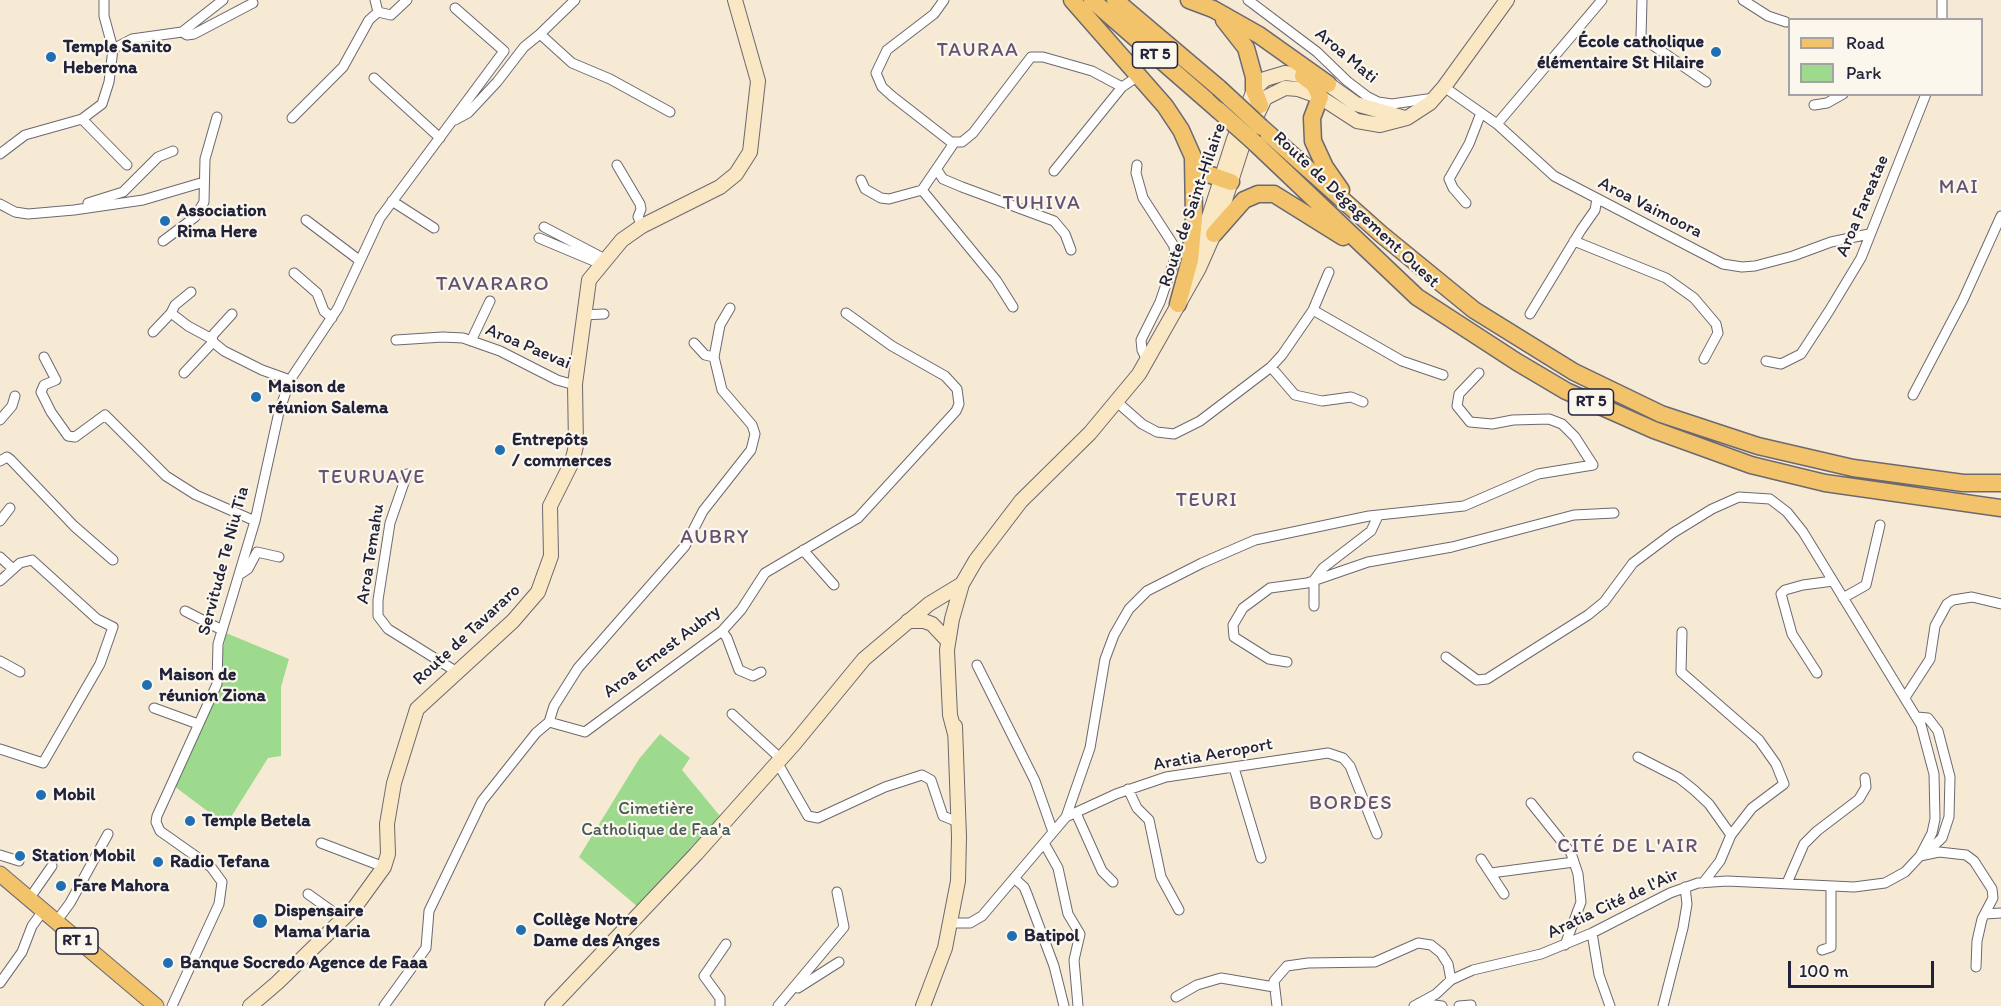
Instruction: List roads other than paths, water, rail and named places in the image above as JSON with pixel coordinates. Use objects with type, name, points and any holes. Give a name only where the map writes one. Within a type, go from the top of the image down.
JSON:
[{"type":"highway","points":[[1072,0],[1140,75],[1176,122],[1193,157],[1204,173],[1226,180]]},
{"type":"highway","name":"Route de Dégagement Ouest","points":[[1092,0],[1255,143],[1417,297],[1566,391],[1654,430],[1751,465],[1825,483],[2001,508]]},
{"type":"highway","name":"Route de Dégagement Ouest","points":[[1115,0],[1219,88],[1357,212],[1474,310],[1574,372],[1661,414],[1758,446],[1853,468],[1963,483],[2001,483]]},
{"type":"highway","points":[[1189,0],[1213,9],[1259,35],[1324,90]]},
{"type":"highway","points":[[1213,9],[1233,29],[1246,48],[1257,98]]},
{"type":"highway","points":[[1302,75],[1324,90]]},
{"type":"highway","points":[[1324,90],[1311,128],[1313,141],[1325,167],[1357,212]]},
{"type":"highway","points":[[1178,303],[1190,260],[1194,218],[1193,157]]},
{"type":"highway","points":[[1214,234],[1244,200],[1258,194],[1274,194],[1346,238],[1417,297]]},
{"type":"main road","name":"Route de Tavararo","points":[[255,1003],[364,897],[384,867],[388,854],[388,813],[394,783],[414,714],[431,693],[457,672],[534,599],[546,574],[551,556],[550,506],[572,462],[576,446],[575,385],[589,280],[622,240],[642,226],[720,187],[736,174],[750,152],[758,81],[735,0]]},
{"type":"main road","points":[[1302,75],[1285,73],[1265,79],[1257,98],[1265,98],[1285,88],[1324,90],[1356,104],[1407,118],[1419,112],[1439,92],[1507,0]]},
{"type":"main road","name":"Route de Saint-Hilaire","points":[[1178,303],[1257,98]]},
{"type":"main road","name":"Route de Saint-Hilaire","points":[[1178,303],[1199,268],[1214,234],[1226,180]]},
{"type":"main road","points":[[924,1005],[939,967],[951,923],[958,881],[954,657],[962,585],[988,544],[1021,501],[1076,447],[1117,402],[1147,360],[1178,303]]},
{"type":"main road","points":[[955,734],[950,715],[947,683],[948,641],[958,610],[988,544]]},
{"type":"main road","points":[[552,1006],[696,854],[779,760],[864,658],[942,594],[962,585]]},
{"type":"main road","points":[[908,621],[924,621],[958,610]]},
{"type":"main road","points":[[924,621],[939,630],[948,641]]},
{"type":"main road","name":"RT 1","points":[[0,874],[156,1006]]},
{"type":"street","points":[[0,154],[32,132],[82,119],[97,109],[105,99],[113,49],[105,16],[104,0]]},
{"type":"street","points":[[113,49],[132,39],[183,32],[223,0]]},
{"type":"street","points":[[375,0],[378,12]]},
{"type":"street","points":[[378,12],[391,15],[406,0]]},
{"type":"street","points":[[453,121],[468,112],[497,82],[524,47],[575,0]]},
{"type":"street","points":[[944,0],[934,14],[887,50],[876,73],[882,87],[892,96],[954,142],[962,142],[973,133],[1031,57],[1043,57],[1092,71],[1122,87]]},
{"type":"street","name":"Aroa Mati","points":[[1248,0],[1317,52],[1368,97],[1378,102],[1392,104],[1439,92]]},
{"type":"street","points":[[1497,124],[1602,0]]},
{"type":"street","points":[[1642,0],[1641,37],[1706,82]]},
{"type":"street","points":[[1743,0],[1768,16],[1786,22]]},
{"type":"street","points":[[1942,0],[1942,18]]},
{"type":"street","points":[[183,32],[187,35],[194,34],[253,3]]},
{"type":"street","points":[[453,121],[504,51],[455,8]]},
{"type":"street","points":[[292,118],[343,67],[366,24],[378,12]]},
{"type":"street","points":[[540,34],[572,63],[610,79],[670,112]]},
{"type":"street","points":[[1054,171],[1122,87],[1140,75]]},
{"type":"street","points":[[374,78],[440,138]]},
{"type":"street","name":"Aroa Vaimoora","points":[[1439,92],[1481,113],[1497,124],[1544,170],[1714,260],[1742,267],[1869,234]]},
{"type":"street","points":[[1814,105],[1827,103],[1839,96]]},
{"type":"street","name":"Aroa Fareatae","points":[[1766,361],[1781,364],[1801,354],[1861,258],[1925,96]]},
{"type":"street","points":[[1466,202],[1453,188],[1449,179],[1469,144],[1481,113]]},
{"type":"street","points":[[163,241],[186,225],[200,211],[204,202],[205,159],[217,117]]},
{"type":"street","points":[[82,119],[127,165]]},
{"type":"street","name":"Servitude Te Niu Tia","points":[[172,1006],[219,904],[222,882],[218,874],[160,831],[156,822],[217,684],[216,654],[255,521],[279,412],[290,380],[332,318],[376,226],[392,201],[453,121]]},
{"type":"street","points":[[861,180],[865,189],[881,198],[889,199],[922,190],[954,142]]},
{"type":"street","points":[[74,210],[123,192],[158,157],[173,151]]},
{"type":"street","points":[[617,165],[640,204],[638,217],[642,226]]},
{"type":"street","points":[[1137,165],[1136,173],[1143,198],[1174,246],[1175,258],[1160,302],[1141,340],[1142,350],[1147,360]]},
{"type":"street","points":[[937,170],[943,178],[962,187],[1054,221],[1065,234],[1071,250]]},
{"type":"street","points":[[0,204],[15,212],[28,214],[74,210],[143,200],[204,182]]},
{"type":"street","points":[[922,190],[996,280],[1013,307]]},
{"type":"street","points":[[1530,314],[1595,210],[1597,199]]},
{"type":"street","points":[[392,201],[434,228]]},
{"type":"street","points":[[1913,395],[1964,300],[2001,216]]},
{"type":"street","points":[[306,220],[359,260]]},
{"type":"street","points":[[544,227],[603,261]]},
{"type":"street","points":[[539,238],[603,261]]},
{"type":"street","points":[[1574,242],[1666,278],[1694,298],[1711,317],[1718,333],[1704,360]]},
{"type":"street","points":[[1117,402],[1150,429],[1174,434],[1212,414],[1271,367],[1291,344],[1313,310],[1329,272]]},
{"type":"street","points":[[294,273],[317,293],[324,311],[332,318]]},
{"type":"street","points":[[153,332],[171,313],[175,305],[191,292]]},
{"type":"street","points":[[471,341],[490,302]]},
{"type":"street","points":[[384,1006],[426,948],[429,911],[482,801],[501,773],[549,722],[554,706],[578,668],[685,546],[703,512],[752,450],[754,434],[752,425],[722,390],[714,357],[720,325],[730,308]]},
{"type":"street","points":[[1313,310],[1402,361],[1443,375]]},
{"type":"street","points":[[171,313],[213,340],[224,351],[262,370],[290,380]]},
{"type":"street","name":"Aroa Ernest Aubry","points":[[549,722],[585,732],[722,631],[741,610],[765,573],[858,518],[956,411],[959,404],[957,389],[945,376],[892,346],[846,313]]},
{"type":"street","points":[[184,373],[232,314]]},
{"type":"street","points":[[583,315],[604,314]]},
{"type":"street","name":"Aroa Paevai","points":[[396,340],[443,337],[471,341],[500,351],[557,380],[575,385]]},
{"type":"street","points":[[694,343],[705,355],[714,357]]},
{"type":"street","points":[[44,357],[56,380],[44,386],[41,392],[51,412],[68,436],[75,437],[105,415],[166,476],[196,495],[255,521]]},
{"type":"street","points":[[1271,367],[1295,395],[1322,401],[1351,397],[1363,402]]},
{"type":"street","points":[[1066,817],[1090,748],[1105,659],[1114,635],[1140,596],[1202,562],[1256,540],[1378,516],[1464,506],[1539,474],[1593,465],[1575,437],[1562,424],[1549,419],[1513,420],[1491,424],[1470,422],[1457,406],[1459,394],[1479,373]]},
{"type":"street","points":[[0,420],[12,406],[15,396]]},
{"type":"street","points":[[0,449],[3,459],[113,560]]},
{"type":"street","name":"Aroa Temahu","points":[[407,474],[390,523],[378,600],[378,616],[388,629],[457,672]]},
{"type":"street","name":"Aratia Cité de l'Air","points":[[1417,1004],[1451,980],[1473,970],[1541,954],[1565,945],[1670,893],[1702,883],[1870,886],[1885,883],[1905,872],[1920,856],[1932,833],[1936,792],[1932,759],[1917,717],[1906,696],[1797,524],[1781,506],[1760,497],[1739,497],[1712,509],[1651,547],[1632,563],[1604,602],[1588,615],[1495,674],[1480,681],[1446,657]]},
{"type":"street","points":[[0,521],[10,508]]},
{"type":"street","points":[[1287,662],[1269,659],[1234,637],[1233,624],[1243,609],[1270,588],[1293,586],[1368,562],[1452,547],[1574,515],[1614,513]]},
{"type":"street","points":[[1314,606],[1314,579],[1323,568],[1371,531],[1378,516]]},
{"type":"street","points":[[1843,598],[1866,585],[1880,525]]},
{"type":"street","points":[[803,550],[834,585]]},
{"type":"street","points":[[239,575],[248,569],[257,552],[279,557]]},
{"type":"street","points":[[0,557],[13,569]]},
{"type":"street","points":[[0,581],[24,560],[32,560],[97,619],[113,627],[100,664],[43,763],[0,749]]},
{"type":"street","points":[[1817,673],[1791,634],[1781,594],[1803,585],[1833,581]]},
{"type":"street","points":[[1906,696],[1917,684],[1930,659],[1935,626],[1947,604],[1960,598],[1972,597],[2001,603]]},
{"type":"street","points":[[184,611],[222,630]]},
{"type":"street","points":[[722,631],[739,670],[753,676],[761,672]]},
{"type":"street","points":[[1682,632],[1681,672],[1763,744],[1784,783],[1752,808],[1731,835],[1720,861],[1702,883]]},
{"type":"street","points":[[0,661],[20,672]]},
{"type":"street","points":[[977,665],[1032,773],[1053,832]]},
{"type":"street","points":[[154,708],[198,724]]},
{"type":"street","points":[[732,714],[779,760],[808,816],[818,818],[885,787],[922,775],[932,780],[943,816],[958,822]]},
{"type":"street","name":"Aratia Cité de l'Air","points":[[1917,717],[1928,718],[1938,731],[1947,760],[1950,799],[1949,817],[1942,838],[1933,849],[1920,856]]},
{"type":"street","name":"Aratia Aeroport","points":[[951,923],[962,924],[976,920],[1066,817],[1128,789],[1166,777],[1328,753],[1342,758],[1350,766],[1377,834]]},
{"type":"street","points":[[1638,757],[1678,778],[1694,790],[1709,804],[1731,835]]},
{"type":"street","points":[[1234,768],[1261,858]]},
{"type":"street","points":[[1788,884],[1804,844],[1817,831],[1859,799],[1866,787],[1865,778]]},
{"type":"street","points":[[1128,789],[1137,808],[1149,820],[1161,877],[1179,909]]},
{"type":"street","points":[[1531,803],[1559,836],[1574,862],[1581,887],[1581,902],[1565,945]]},
{"type":"street","points":[[1076,813],[1102,871],[1113,882]]},
{"type":"street","points":[[56,922],[70,903],[108,834]]},
{"type":"street","points":[[321,843],[384,867]]},
{"type":"street","points":[[1044,843],[1058,868],[1068,914],[1080,933],[1074,960],[1078,1006]]},
{"type":"street","points":[[1920,856],[1933,852],[1966,855],[1974,861],[1992,889],[1993,898],[1985,914],[1977,941],[1976,967]]},
{"type":"street","points":[[0,855],[19,861]]},
{"type":"street","points":[[1481,859],[1503,894]]},
{"type":"street","points":[[1491,873],[1574,862]]},
{"type":"street","points":[[29,899],[52,866]]},
{"type":"street","points":[[1014,878],[1024,887],[1027,894],[1054,966],[1064,1006]]},
{"type":"street","points":[[1821,950],[1831,947],[1831,886]]},
{"type":"street","points":[[1663,1006],[1683,928],[1687,904],[1685,888]]},
{"type":"street","points":[[778,1006],[844,927],[837,892]]},
{"type":"street","points":[[308,894],[343,919]]},
{"type":"street","points":[[0,983],[22,952],[32,926],[43,911]]},
{"type":"street","points":[[1985,914],[2001,913]]},
{"type":"street","points":[[1592,933],[1599,975],[1610,1006]]},
{"type":"street","points":[[1277,1006],[1274,987],[1276,977],[1287,966],[1308,963],[1375,962],[1418,943],[1431,945],[1441,952],[1448,964],[1451,980]]},
{"type":"street","points":[[720,1006],[720,998],[704,976],[726,944]]},
{"type":"street","points":[[785,997],[820,971],[839,962]]},
{"type":"street","points":[[1176,997],[1197,985],[1221,978],[1274,987]]},
{"type":"street","name":"Aratia Cité de l'Air","points":[[1417,1004],[1442,1006]]},
{"type":"street","points":[[1459,1006],[1471,1005]]},
{"type":"place","name":"École catholique élémentaire St Hilaire","points":[[1716,52]]},
{"type":"place","name":"Temple Sanito Heberona","points":[[51,57]]},
{"type":"place","name":"Association Rima Here","points":[[165,221]]},
{"type":"place","name":"Maison de réunion Salema","points":[[256,397]]},
{"type":"place","name":"Entrepôts / commerces","points":[[500,450]]},
{"type":"place","name":"Maison de réunion Ziona","points":[[147,685]]},
{"type":"place","name":"Mobil","points":[[41,795]]},
{"type":"place","name":"Temple Betela","points":[[190,821]]},
{"type":"place","name":"Station Mobil","points":[[20,856]]},
{"type":"place","name":"Radio Tefana","points":[[158,862]]},
{"type":"place","name":"Fare Mahora","points":[[61,886]]},
{"type":"place","name":"Dispensaire Mama Maria","points":[[260,921]]},
{"type":"place","name":"Collège Notre Dame des Anges","points":[[521,930]]},
{"type":"place","name":"Batipol","points":[[1012,936]]},
{"type":"place","name":"Banque Socredo Agence de Faaa","points":[[168,963]]},
{"type":"district","name":"TAURAA","points":[[978,51]]},
{"type":"district","name":"MAI","points":[[1959,188]]},
{"type":"district","name":"TUHIVA","points":[[1042,204]]},
{"type":"district","name":"TAVARARO","points":[[493,285]]},
{"type":"district","name":"TEURUAVE","points":[[372,478]]},
{"type":"district","name":"TEURI","points":[[1207,501]]},
{"type":"district","name":"AUBRY","points":[[715,538]]},
{"type":"district","name":"BORDES","points":[[1351,804]]},
{"type":"district","name":"CITÉ DE L'AIR","points":[[1628,847]]},
{"type":"park label","name":"Cimetière Catholique de Faa'a","points":[[656,819]]}]
